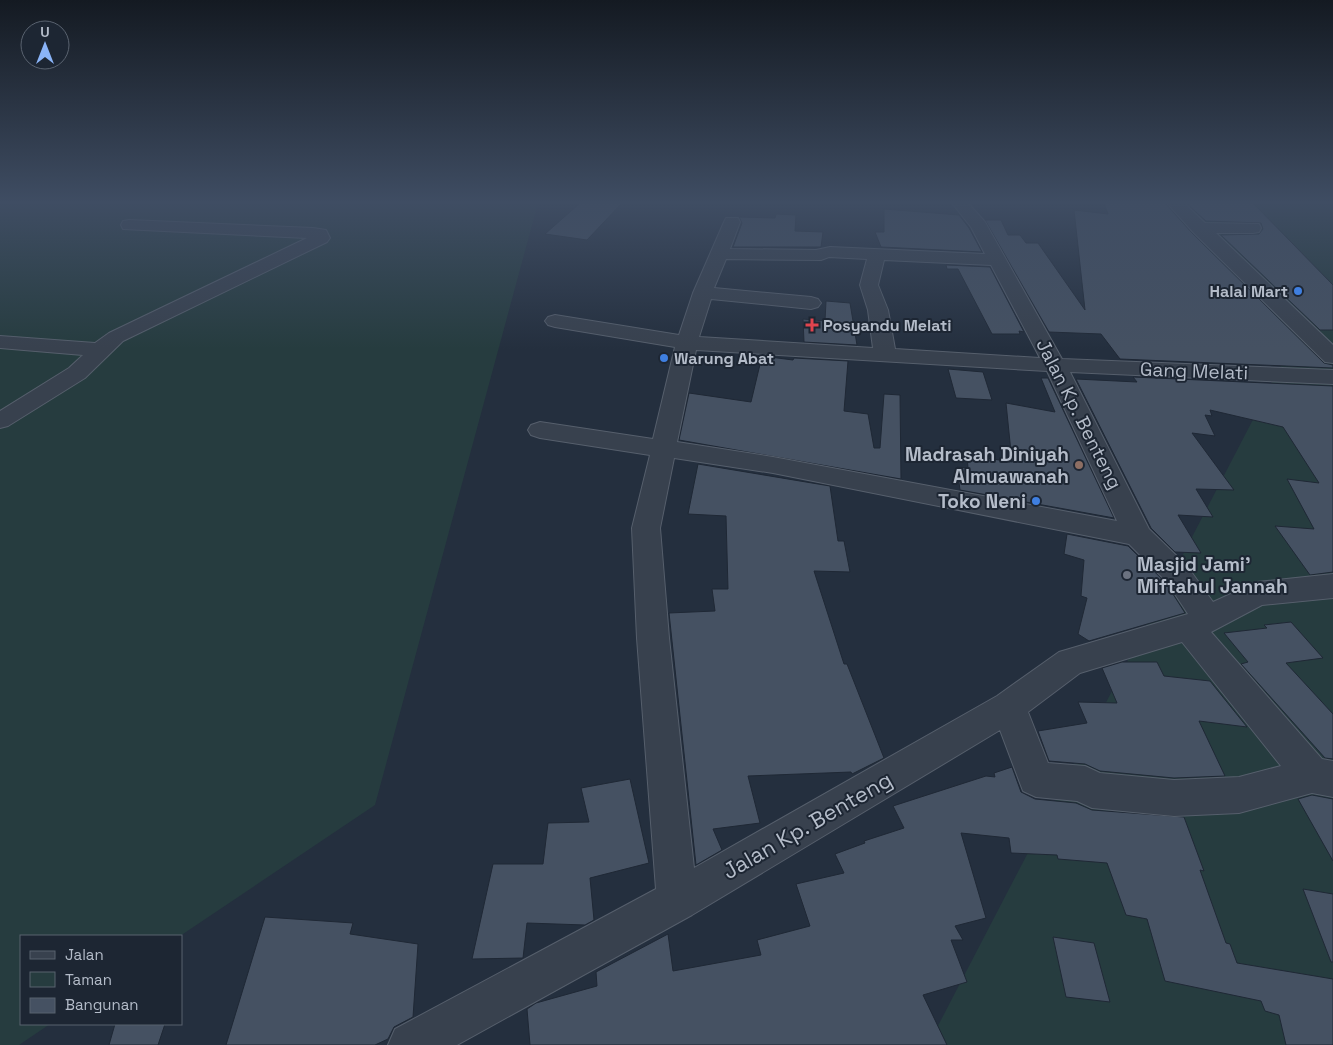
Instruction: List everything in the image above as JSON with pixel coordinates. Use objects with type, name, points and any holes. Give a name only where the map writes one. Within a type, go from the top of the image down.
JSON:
[{"type":"street","points":[[0,421],[77,373],[88,364],[99,350],[116,337],[292,252]]},
{"type":"street","points":[[677,900],[647,559],[646,528],[687,343],[720,254],[821,255],[824,252],[830,252],[996,260]]},
{"type":"street","name":"Jalan Kp. Benteng","points":[[992,252],[1055,365],[1138,535],[1177,574],[1198,623]]},
{"type":"street","points":[[1224,252],[1333,357]]},
{"type":"street","points":[[877,254],[869,286],[878,310],[884,354]]},
{"type":"street","points":[[704,293],[812,303]]},
{"type":"street","name":"Gang Melati","points":[[555,321],[687,343],[1055,365],[1333,377]]},
{"type":"street","points":[[0,342],[99,350]]},
{"type":"street","points":[[540,430],[773,465],[1138,535]]},
{"type":"street","name":"Jalan Kp. Benteng","points":[[411,1045],[677,900],[1009,707],[1070,662],[1198,623],[1257,594],[1333,586]]},
{"type":"street","points":[[1009,707],[1036,779],[1085,784],[1092,790],[1174,798],[1239,796],[1322,777],[1198,623]]},
{"type":"green space","points":[[0,252],[525,252],[375,805],[181,935],[20,935],[20,1025],[49,1025],[19,1045],[0,1045]]},
{"type":"green space","points":[[1204,252],[1333,252],[1333,1045],[928,1045],[1284,360]]},
{"type":"building","points":[[1003,252],[1044,252],[1085,310],[1079,252],[1211,252],[1324,363],[1333,365],[1333,368],[1120,359],[1101,334],[1049,332]]},
{"type":"building","points":[[1238,252],[1301,252],[1333,285],[1333,330],[1320,330]]},
{"type":"building","points":[[946,265],[990,267],[1024,332],[1019,331],[1020,334],[992,334],[958,269],[947,269]]},
{"type":"building","points":[[826,301],[850,303],[857,345],[804,342],[803,319],[825,321]]},
{"type":"building","points":[[762,356],[793,360],[794,358],[848,361],[844,411],[868,414],[874,448],[880,448],[884,394],[900,395],[901,479],[679,440],[689,393],[751,402]]},
{"type":"building","points":[[948,369],[983,372],[992,400],[956,398]]},
{"type":"building","points":[[1133,377],[1333,386],[1333,572],[1310,575],[1275,526],[1314,529],[1287,479],[1319,483],[1283,427],[1210,410],[1212,416],[1205,415],[1215,436],[1192,433],[1234,490],[1196,489],[1213,517],[1178,515],[1201,553],[1175,552],[1151,528],[1076,379],[1137,382]]},
{"type":"building","points":[[1041,378],[1048,378],[1114,518],[960,490],[957,467],[968,468],[967,455],[1012,462],[1006,403],[1055,412]]},
{"type":"building","points":[[698,464],[830,486],[838,541],[844,541],[850,572],[814,571],[844,664],[847,664],[884,758],[852,774],[851,772],[748,776],[760,823],[713,829],[722,850],[696,865],[669,613],[715,611],[712,589],[728,589],[726,516],[688,514]]},
{"type":"building","name":"Masjid Jami' Miftahul Jannah","points":[[1067,534],[1128,546],[1166,583],[1185,613],[1089,641],[1078,634],[1087,598],[1081,596],[1084,560],[1064,554]]},
{"type":"building","points":[[1291,622],[1323,658],[1286,663],[1333,714],[1333,759],[1325,758],[1241,664],[1248,662],[1224,633],[1267,628],[1264,625]]},
{"type":"building","points":[[1122,662],[1157,662],[1164,676],[1210,681],[1247,727],[1199,721],[1225,776],[1174,778],[1100,771],[1085,764],[1049,761],[1038,731],[1087,723],[1078,702],[1117,703],[1102,668]]},
{"type":"building","points":[[1012,767],[1021,792],[1035,799],[1076,803],[1092,810],[1184,817],[1204,871],[1200,870],[1226,943],[1230,944],[1237,963],[1333,979],[1333,1045],[1286,1045],[1279,1015],[1265,1011],[1261,1001],[1165,981],[1147,919],[1126,915],[1107,863],[1058,859],[1057,855],[1011,853],[1009,838],[961,833],[986,918],[955,926],[963,940],[951,940],[967,982],[923,995],[947,1045],[530,1045],[527,1009],[536,1003],[597,986],[596,972],[668,934],[673,971],[761,955],[757,940],[810,926],[796,884],[844,873],[835,854],[865,843],[864,841],[904,828],[893,806],[986,776],[995,777],[994,773]]},
{"type":"building","points":[[630,779],[649,863],[590,878],[594,920],[585,925],[527,923],[523,958],[472,959],[493,864],[543,864],[548,823],[589,822],[581,788]]},
{"type":"building","points":[[1312,795],[1333,799],[1333,861],[1298,799]]},
{"type":"building","points":[[1303,889],[1333,894],[1333,962],[1331,962]]},
{"type":"building","points":[[265,917],[353,923],[350,934],[418,944],[413,1017],[394,1027],[388,1039],[375,1045],[226,1045]]},
{"type":"building","points":[[1053,937],[1094,943],[1110,1002],[1066,997]]},
{"type":"building","points":[[115,1025],[165,1025],[158,1045],[109,1045]]},
{"type":"place","name":"Halal Mart","points":[[1298,291]]},
{"type":"place","name":"Posyandu Melati","points":[[812,325]]},
{"type":"place","name":"Warung Abat","points":[[664,358]]},
{"type":"place","name":"Madrasah Diniyah Almuawanah","points":[[1079,465]]},
{"type":"place","name":"Toko Neni","points":[[1036,501]]},
{"type":"place","name":"Masjid Jami' Miftahul Jannah","points":[[1127,575]]}]
